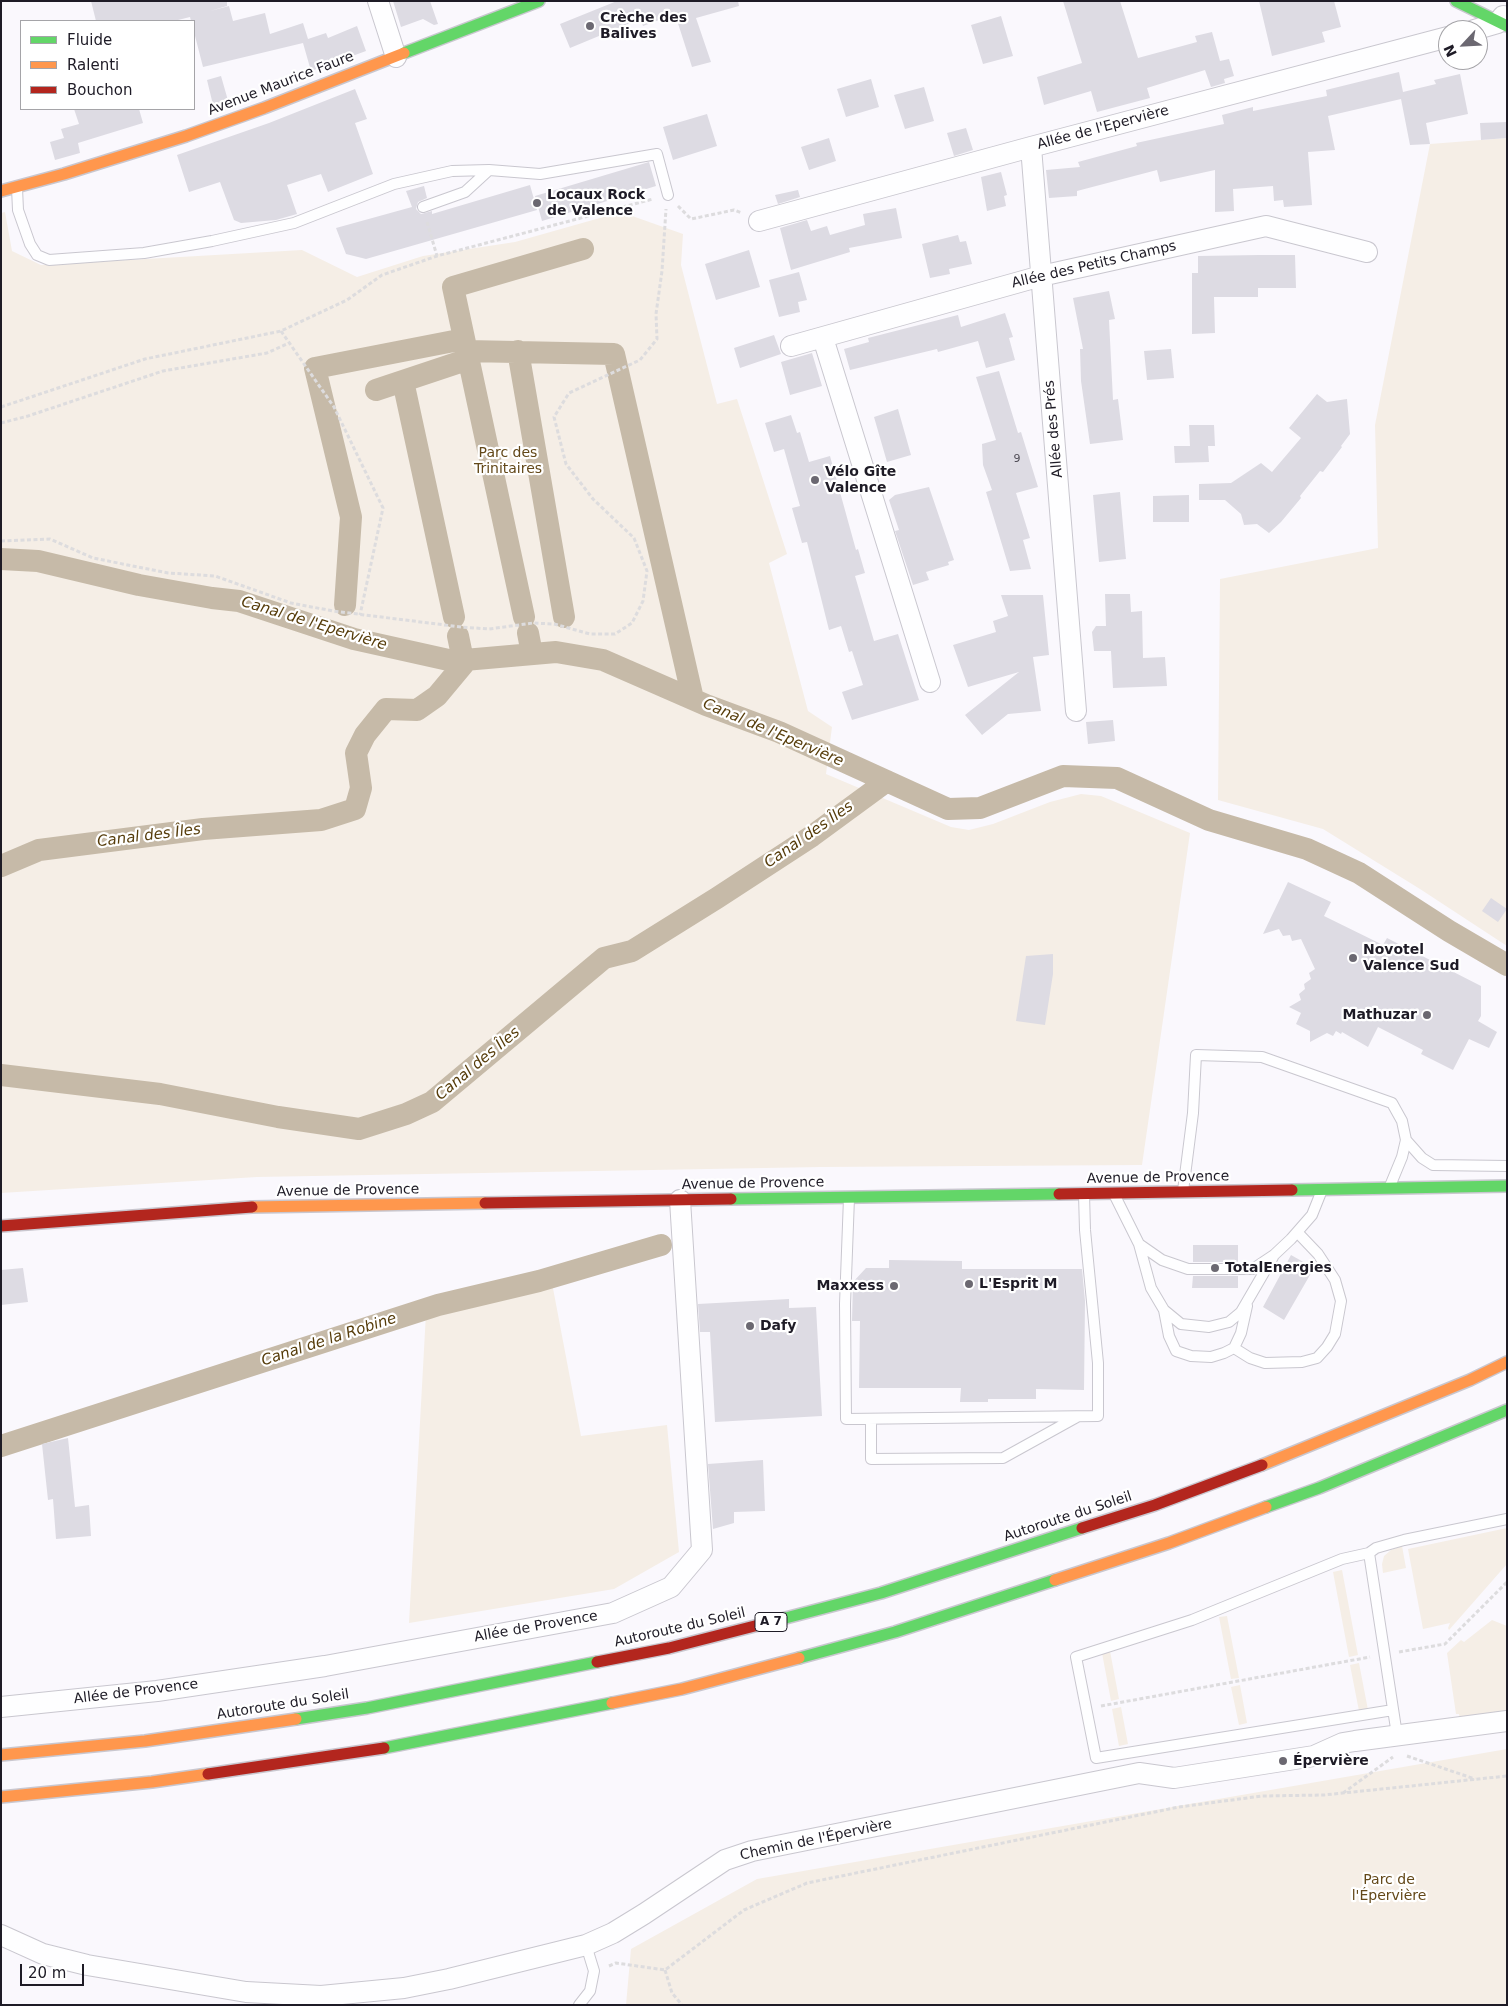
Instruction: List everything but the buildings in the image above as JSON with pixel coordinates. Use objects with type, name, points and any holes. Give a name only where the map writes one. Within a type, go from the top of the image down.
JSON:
[{"type":"main road","name":"Avenue Maurice Faure","points":[[1,191],[186,136],[539,1]]},
{"type":"main road","points":[[1456,1],[1504,20]]},
{"type":"main road","name":"Avenue de Provence","points":[[1,1226],[256,1207],[1507,1186]]},
{"type":"main road","name":"Autoroute du Soleil","points":[[1,1755],[145,1741],[367,1708],[669,1648],[881,1592],[1155,1505],[1302,1450],[1470,1380],[1507,1362]]},
{"type":"main road","points":[[1,1797],[152,1782],[375,1750],[682,1689],[895,1632],[1169,1544],[1318,1488],[1507,1410]]},
{"type":"street","points":[[378,1],[396,57]]},
{"type":"street","points":[[1488,25],[1504,20]]},
{"type":"street","name":"Allée de l'Epervière","points":[[759,221],[1438,40]]},
{"type":"street","name":"Allée des Prés","points":[[1031,147],[1076,711]]},
{"type":"street","name":"Allée des Petits Champs","points":[[791,346],[1041,276],[1266,226],[1368,252]]},
{"type":"street","points":[[823,338],[930,682]]},
{"type":"street","name":"Allée de Provence","points":[[1,1708],[156,1691],[325,1666],[613,1613],[671,1587],[702,1550],[680,1200]]},
{"type":"street","name":"Chemin de l'Épervière","points":[[1,1935],[44,1954],[87,1965],[246,1992],[321,1996],[404,1988],[449,1979],[586,1945],[644,1914],[702,1874],[738,1854],[1139,1773],[1174,1778],[1314,1756],[1343,1743],[1398,1744],[1507,1721]]},
{"type":"lane","points":[[17,187],[18,210],[30,244],[37,254],[49,260],[144,253],[212,241],[294,223],[394,184],[452,171],[489,170],[540,174],[657,154],[668,195]]},
{"type":"lane","points":[[423,207],[465,192],[489,170]]},
{"type":"lane","points":[[1183,1192],[1192,1129],[1196,1055],[1262,1057],[1392,1103],[1402,1121],[1406,1140],[1402,1157],[1389,1189]]},
{"type":"lane","points":[[1406,1140],[1422,1158],[1433,1165],[1507,1166]]},
{"type":"lane","points":[[1139,1244],[1162,1260],[1188,1269],[1252,1269],[1274,1255],[1297,1232],[1312,1215],[1322,1190]]},
{"type":"lane","points":[[1114,1193],[1139,1244],[1150,1288],[1164,1310],[1181,1324],[1209,1328],[1230,1322],[1241,1312],[1274,1255]]},
{"type":"lane","points":[[849,1198],[845,1304],[846,1419],[1098,1416],[1098,1363],[1085,1230],[1084,1194]]},
{"type":"lane","points":[[1234,1348],[1250,1358],[1265,1363],[1302,1362],[1317,1358],[1335,1334],[1341,1302],[1335,1280],[1318,1254],[1297,1232]]},
{"type":"lane","points":[[1164,1310],[1169,1336],[1176,1351],[1192,1356],[1211,1357],[1234,1348],[1242,1333],[1248,1301]]},
{"type":"lane","points":[[871,1419],[871,1459],[1002,1458],[1079,1416]]},
{"type":"lane","points":[[1393,1710],[1096,1758],[1076,1657],[1192,1620],[1342,1559],[1369,1553],[1376,1548],[1404,1540],[1507,1519]]},
{"type":"lane","points":[[1369,1553],[1398,1744]]},
{"type":"lane","points":[[579,2005],[590,1991],[594,1971],[586,1945]]},
{"type":"path","points":[[668,195],[691,219],[734,210],[759,221]]},
{"type":"path","points":[[1,408],[145,359],[234,339],[281,331],[347,300],[382,275],[437,256],[668,195]]},
{"type":"path","points":[[1,541],[50,539],[93,558],[168,573],[215,576],[291,603],[360,615],[470,628],[489,628],[533,623],[554,624],[590,634],[615,634],[632,623],[644,600],[647,571],[634,538],[593,499],[566,464],[554,417],[569,393],[640,360],[657,339],[656,314],[662,271],[668,195]]},
{"type":"path","points":[[423,207],[437,256]]},
{"type":"path","points":[[281,331],[334,407],[383,508],[360,615]]},
{"type":"path","points":[[1,423],[28,416],[163,371],[267,353],[289,343]]},
{"type":"path","points":[[1086,1709],[1445,1644],[1507,1582]]},
{"type":"path","points":[[1389,1754],[1398,1744]]},
{"type":"path","points":[[1398,1744],[1476,1779]]},
{"type":"path","points":[[1343,1793],[1398,1744]]},
{"type":"path","points":[[594,1971],[616,1963],[665,1970],[744,1910],[807,1883],[1179,1808],[1262,1796],[1343,1793],[1507,1776]]},
{"type":"path","points":[[665,1970],[672,1994],[682,2005]]},
{"type":"green space","points":[[1507,138],[1507,946],[1323,829],[1218,800],[1220,579],[1378,548],[1375,425],[1430,144]]},
{"type":"green space","name":"Parc des Trinitaires","points":[[5,212],[12,251],[41,265],[302,250],[357,277],[423,256],[515,242],[621,212],[683,234],[681,265],[717,404],[737,399],[787,554],[769,563],[808,711],[832,727],[826,774],[951,827],[969,830],[993,824],[1050,802],[1081,794],[1101,796],[1190,833],[1142,1165],[821,1167],[257,1177],[1,1193],[1,213]]},
{"type":"green space","points":[[552,1283],[581,1436],[667,1425],[679,1552],[614,1589],[409,1623],[426,1313]]},
{"type":"green space","points":[[1507,1528],[1507,1564],[1449,1630],[1450,1623],[1423,1629],[1408,1549]]},
{"type":"green space","points":[[1402,1546],[1406,1568],[1383,1573],[1382,1564],[1384,1556],[1391,1550]]},
{"type":"green space","points":[[1342,1570],[1358,1655],[1349,1657],[1333,1572]]},
{"type":"green space","points":[[1227,1616],[1239,1678],[1231,1679],[1219,1617]]},
{"type":"green space","points":[[1492,1620],[1507,1626],[1507,1714],[1460,1721],[1459,1714],[1456,1714],[1447,1653],[1461,1640],[1464,1642]]},
{"type":"green space","points":[[1110,1651],[1119,1699],[1111,1701],[1102,1653]]},
{"type":"green space","points":[[1359,1663],[1368,1710],[1359,1711],[1350,1665]]},
{"type":"green space","points":[[1240,1685],[1247,1723],[1239,1725],[1231,1687]]},
{"type":"green space","points":[[1121,1707],[1128,1744],[1119,1746],[1112,1709]]},
{"type":"green space","name":"Parc de l'Épervière","points":[[1507,1749],[1507,2005],[626,2005],[631,1949],[757,1879]]},
{"type":"waterway","points":[[524,617],[453,287],[583,249]]},
{"type":"waterway","points":[[345,605],[351,517],[315,368],[464,339]]},
{"type":"waterway","points":[[467,351],[614,354],[693,699]]},
{"type":"waterway","points":[[518,351],[564,617]]},
{"type":"waterway","points":[[454,617],[403,381],[469,359]]},
{"type":"waterway","points":[[376,390],[403,381]]},
{"type":"waterway","name":"Canal de l'Epervière","points":[[1,559],[38,561],[139,585],[239,601],[354,639],[453,661],[556,652],[603,660],[706,705],[779,732],[948,809],[980,808],[1063,776],[1117,778],[1209,820],[1307,849],[1359,873],[1449,931],[1507,965]]},
{"type":"waterway","points":[[528,633],[532,654]]},
{"type":"waterway","points":[[458,636],[463,660]]},
{"type":"waterway","name":"Canal des Îles","points":[[1,866],[39,850],[203,829],[321,820],[355,809],[361,788],[356,753],[365,735],[386,709],[417,710],[437,696],[467,660]]},
{"type":"waterway","name":"Canal des Îles","points":[[1,1075],[160,1094],[278,1117],[359,1129],[406,1114],[432,1102],[604,958],[632,951],[717,898],[812,836],[887,781]]},
{"type":"waterway","name":"Canal de la Robine","points":[[1,1446],[438,1305],[539,1281],[661,1245]]},
{"type":"traffic: fast","points":[[404,53],[539,1]]},
{"type":"traffic: fast","points":[[1456,1],[1507,26]]},
{"type":"traffic: fast","points":[[1292,1190],[1507,1186]]},
{"type":"traffic: fast","points":[[731,1199],[1059,1194]]},
{"type":"traffic: fast","points":[[1266,1507],[1319,1488],[1507,1410]]},
{"type":"traffic: fast","points":[[778,1620],[881,1593],[1082,1528]]},
{"type":"traffic: fast","points":[[799,1658],[895,1632],[1055,1580]]},
{"type":"traffic: fast","points":[[296,1719],[367,1708],[597,1662]]},
{"type":"traffic: fast","points":[[384,1748],[612,1703]]},
{"type":"traffic: slow","points":[[1,191],[64,174],[186,136],[264,108],[404,53]]},
{"type":"traffic: slow","points":[[252,1207],[485,1203]]},
{"type":"traffic: slow","points":[[1262,1465],[1470,1380],[1507,1362]]},
{"type":"traffic: slow","points":[[1055,1580],[1169,1543],[1266,1507]]},
{"type":"traffic: slow","points":[[612,1703],[682,1689],[799,1658]]},
{"type":"traffic: slow","points":[[1,1755],[145,1741],[296,1719]]},
{"type":"traffic: slow","points":[[1,1797],[152,1782],[208,1774]]},
{"type":"traffic: jam","points":[[1059,1194],[1292,1190]]},
{"type":"traffic: jam","points":[[485,1203],[731,1199]]},
{"type":"traffic: jam","points":[[1,1226],[252,1207]]},
{"type":"traffic: jam","points":[[1082,1528],[1155,1505],[1262,1465]]},
{"type":"traffic: jam","points":[[597,1662],[669,1648],[778,1620]]},
{"type":"traffic: jam","points":[[208,1774],[384,1748]]},
{"type":"place","name":"Crèche des Balives","points":[[590,26]]},
{"type":"place","name":"Locaux Rock de Valence","points":[[537,203]]},
{"type":"place","name":"Vélo Gîte Valence","points":[[815,480]]},
{"type":"place","name":"Novotel Valence Sud","points":[[1353,958]]},
{"type":"place","name":"Mathuzar","points":[[1427,1015]]},
{"type":"place","name":"TotalEnergies","points":[[1215,1268]]},
{"type":"place","name":"L'Esprit M","points":[[969,1284]]},
{"type":"place","name":"Maxxess","points":[[894,1286]]},
{"type":"place","name":"Dafy","points":[[750,1326]]},
{"type":"place","name":"Épervière","points":[[1283,1761]]}]
